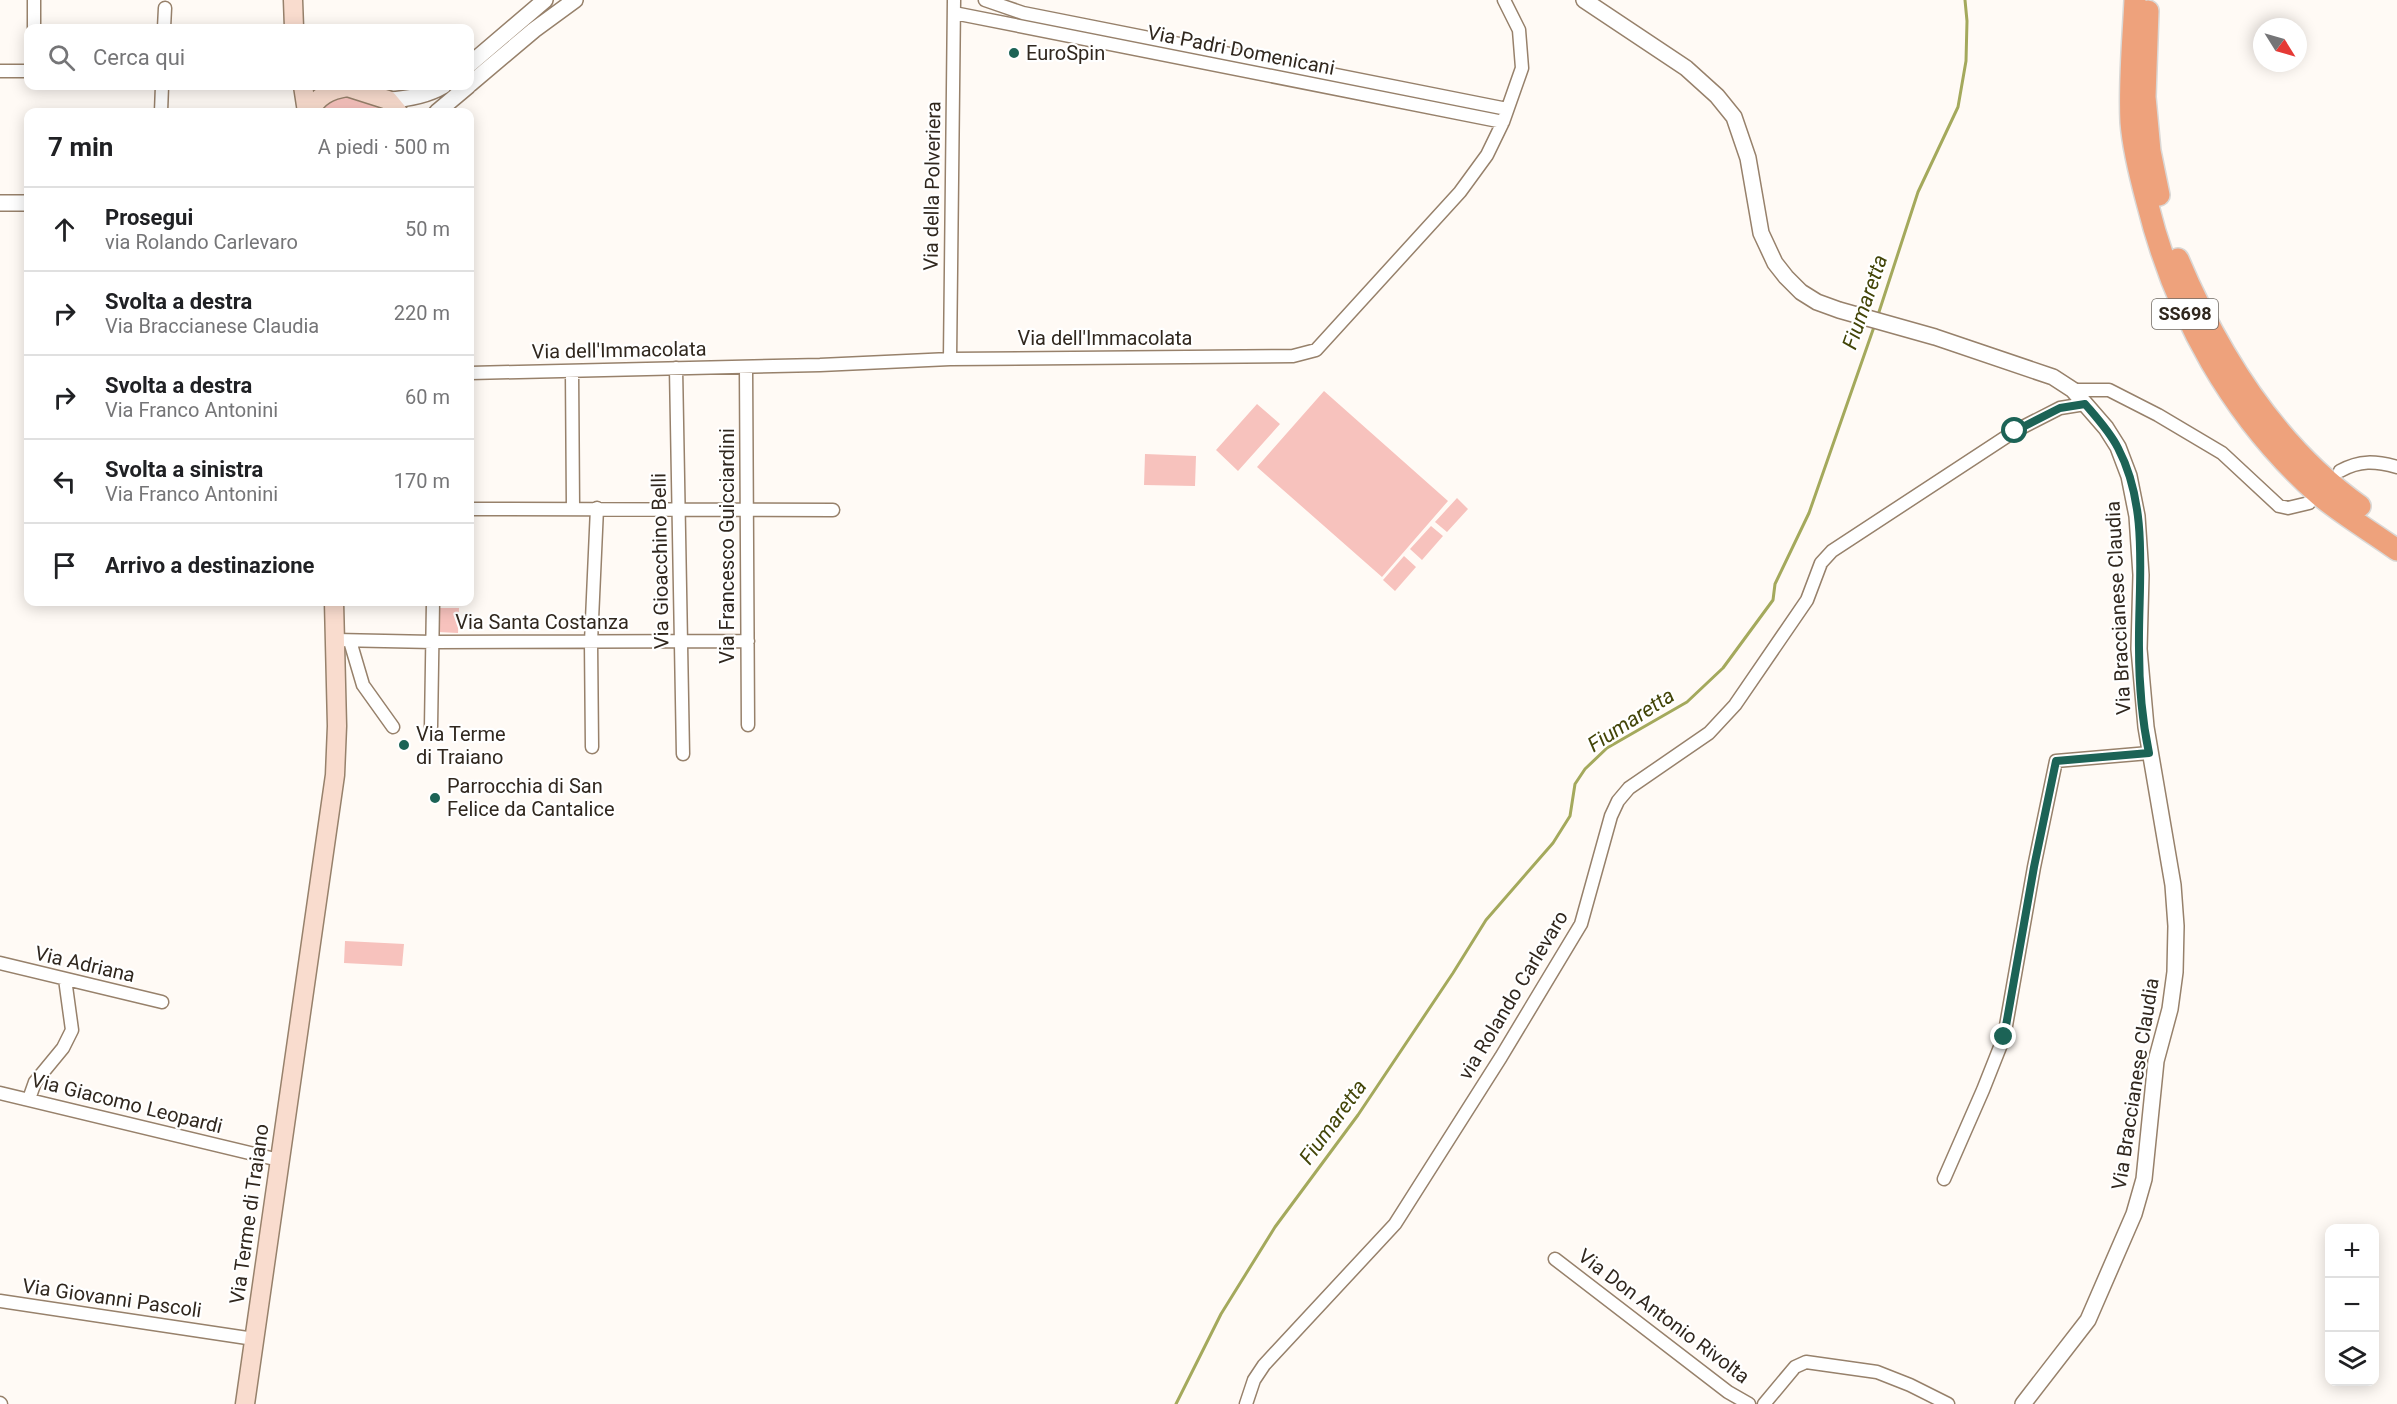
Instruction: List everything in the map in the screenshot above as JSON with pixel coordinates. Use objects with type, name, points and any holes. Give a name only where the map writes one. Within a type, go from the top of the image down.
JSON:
[{"type":"highway","name":"SS698","points":[[2135,0],[2131,124],[2138,167],[2164,264],[2200,346],[2253,425],[2287,463],[2320,496],[2397,550]]},
{"type":"highway","name":"SS698","points":[[2148,0],[2145,97],[2150,151],[2162,208],[2176,255],[2195,300],[2214,338],[2260,408],[2300,455],[2338,491],[2397,532]]},
{"type":"main road","points":[[293,0],[294,24]]},
{"type":"main road","points":[[304,90],[307,108]]},
{"type":"main road","points":[[312,108],[325,93],[332,90]]},
{"type":"main road","points":[[355,90],[393,106]]},
{"type":"main road","name":"Via Terme di Traiano","points":[[245,1404],[335,775],[343,640],[335,606]]},
{"type":"street","points":[[33,0],[34,24]]},
{"type":"street","points":[[474,61],[545,0]]},
{"type":"street","points":[[474,81],[534,30],[575,0]]},
{"type":"street","name":"Via della Polveriera","points":[[950,359],[954,0]]},
{"type":"street","points":[[972,15],[977,11],[979,0]]},
{"type":"street","name":"Via Padri Domenicani","points":[[985,0],[1023,13],[1507,109]]},
{"type":"street","name":"Via dell'Immacolata","points":[[474,373],[746,367],[950,359],[1293,357],[1316,350],[1460,192],[1487,155],[1503,122],[1522,68],[1519,30],[1504,0]]},
{"type":"street","name":"Via Braccianese Claudia","points":[[1584,0],[1686,68],[1717,96],[1734,117],[1748,158],[1761,233],[1776,263],[1801,292],[1817,302],[2053,377],[2073,390],[2106,428],[2118,447],[2129,476],[2137,516],[2141,575],[2139,649],[2149,753],[2171,874],[2176,955],[2170,1009],[2156,1061],[2144,1179],[2134,1214],[2091,1315],[2023,1404]]},
{"type":"street","points":[[164,24],[165,9]]},
{"type":"street","name":"Via Padri Domenicani","points":[[954,13],[1503,122]]},
{"type":"street","points":[[0,71],[24,70]]},
{"type":"street","points":[[161,108],[162,90]]},
{"type":"street","points":[[393,106],[436,90]]},
{"type":"street","points":[[442,108],[463,90]]},
{"type":"street","points":[[0,203],[24,203]]},
{"type":"street","name":"Via Francesco Guicciardini","points":[[746,367],[748,725]]},
{"type":"street","name":"Via Gioacchino Belli","points":[[676,368],[683,754]]},
{"type":"street","points":[[572,371],[573,508]]},
{"type":"street","points":[[2073,390],[2109,390],[2127,398],[2222,453],[2279,506],[2288,508],[2309,503]]},
{"type":"street","name":"via Rolando Carlevaro","points":[[1246,1404],[1254,1380],[1264,1365],[1395,1224],[1501,1057],[1581,924],[1611,816],[1618,801],[1629,788],[1708,733],[1735,705],[1807,600],[1821,563],[1832,551],[2015,431],[2060,408],[2085,404]]},
{"type":"street","points":[[2340,471],[2354,463],[2366,461],[2397,467]]},
{"type":"street","points":[[474,508],[833,510]]},
{"type":"street","points":[[592,747],[591,642],[597,508]]},
{"type":"street","points":[[431,726],[433,606]]},
{"type":"street","name":"Via Santa Costanza","points":[[343,640],[748,641]]},
{"type":"street","name":"Via Terme di Traiano","points":[[343,640],[363,686],[393,726]]},
{"type":"street","points":[[1944,1179],[2004,1037],[2034,867],[2056,761],[2149,753]]},
{"type":"street","name":"Via Adriana","points":[[0,963],[162,1002]]},
{"type":"street","points":[[28,1099],[35,1082],[63,1048],[72,1030],[65,979]]},
{"type":"street","name":"Via Giacomo Leopardi","points":[[0,1092],[279,1161]]},
{"type":"street","name":"Via Don Antonio Rivolta","points":[[1555,1259],[1728,1392],[1749,1404]]},
{"type":"street","name":"Via Giovanni Pascoli","points":[[0,1302],[254,1339]]},
{"type":"street","name":"Via Don Antonio Rivolta","points":[[1764,1404],[1795,1367],[1806,1362],[1877,1372],[1910,1384],[1948,1404]]},
{"type":"shaded area","points":[[345,94],[384,108],[322,108],[324,103]]},
{"type":"shaded area","points":[[1324,391],[1448,501],[1382,577],[1257,467]]},
{"type":"shaded area","points":[[1257,404],[1280,424],[1238,471],[1216,450]]},
{"type":"shaded area","points":[[1145,454],[1196,456],[1195,486],[1144,485]]},
{"type":"shaded area","points":[[1457,498],[1468,509],[1447,532],[1435,522]]},
{"type":"shaded area","points":[[1431,526],[1443,536],[1422,560],[1410,549]]},
{"type":"shaded area","points":[[1404,556],[1416,567],[1395,591],[1383,580]]},
{"type":"shaded area","points":[[439,608],[459,608],[458,633],[438,632]]},
{"type":"shaded area","points":[[345,941],[404,944],[402,966],[344,963]]},
{"type":"waterway","name":"Fiumaretta","points":[[1878,315],[1918,192],[1958,107],[1966,61],[1965,0]]},
{"type":"waterway","name":"Fiumaretta","points":[[1176,1404],[1221,1314],[1275,1227],[1358,1115],[1486,920],[1553,843],[1570,816],[1575,784],[1585,769],[1607,748],[1687,702],[1723,668],[1773,600],[1775,584],[1809,513],[1875,324]]},
{"type":"place","name":"EuroSpin","points":[[1014,53]]},
{"type":"place","name":"Via Terme di Traiano","points":[[404,745]]},
{"type":"place","name":"Parrocchia di San Felice da Cantalice","points":[[435,798]]},
{"type":"route","points":[[2004,1037],[2034,867],[2056,761],[2149,753],[2139,649],[2141,575],[2137,516],[2129,476],[2118,447],[2106,428],[2085,404],[2060,408],[2015,431]]}]
